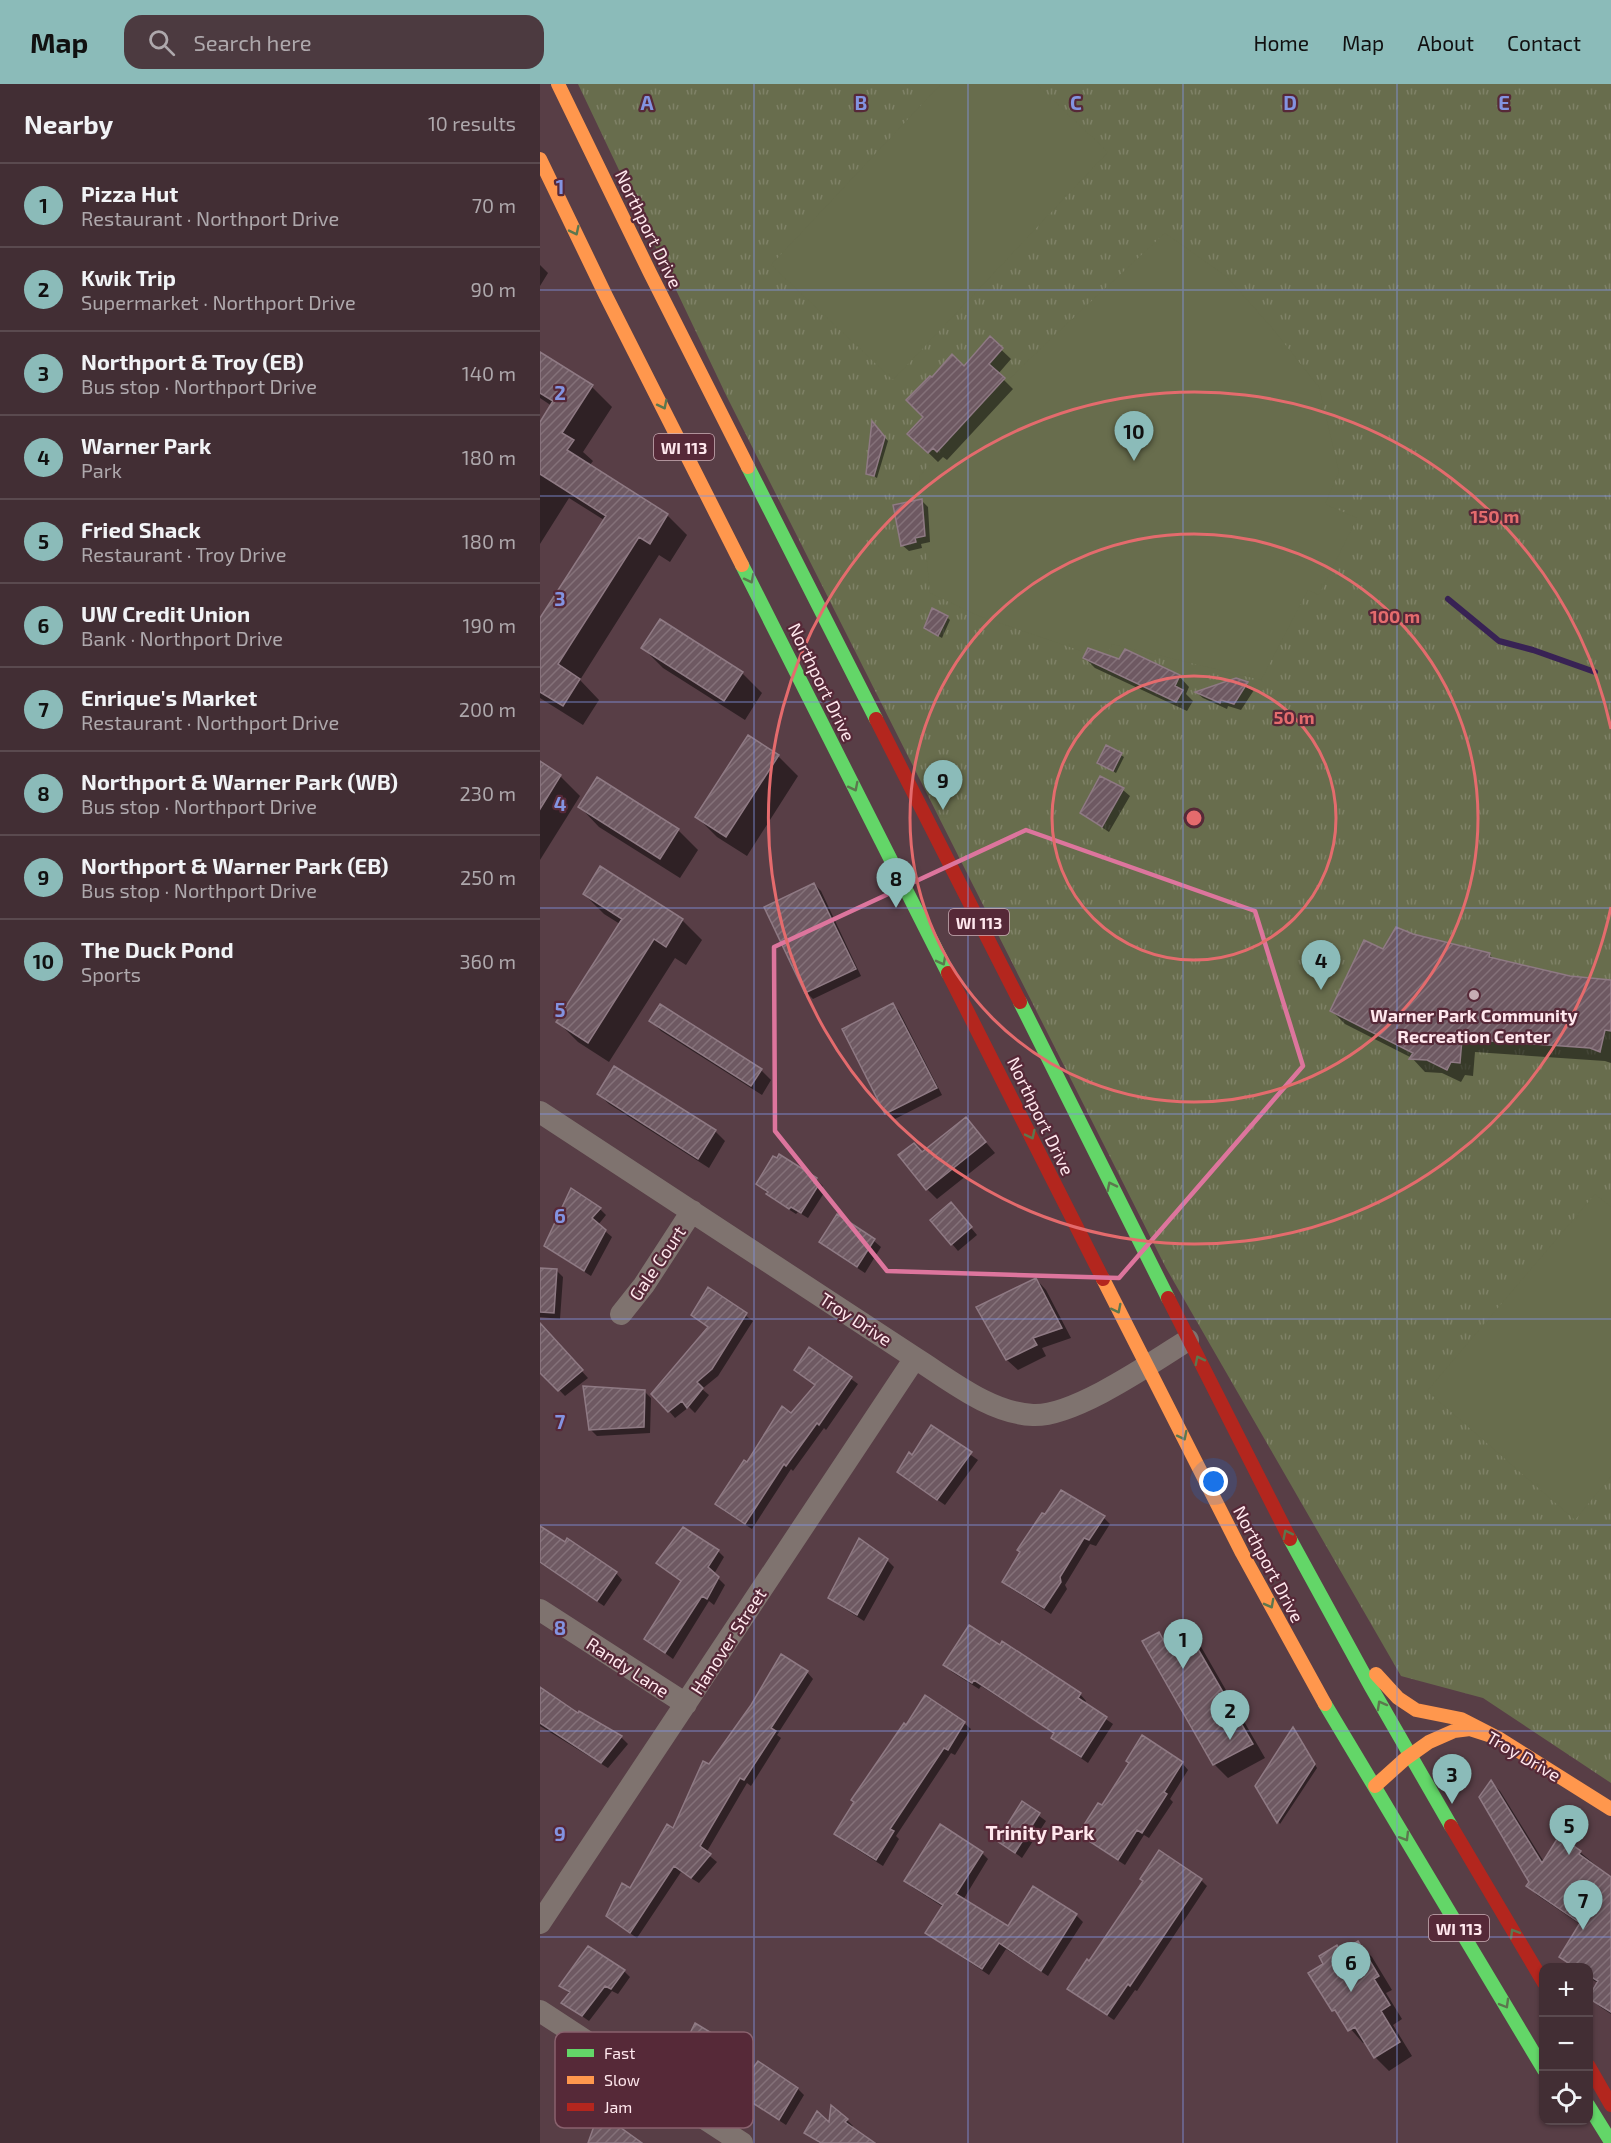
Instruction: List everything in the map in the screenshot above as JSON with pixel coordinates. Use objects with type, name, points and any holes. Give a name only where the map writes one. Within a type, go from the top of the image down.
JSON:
[{"type":"main road","name":"Northport Drive","points":[[558,84],[650,273],[1310,1579],[1409,1757],[1539,1975]]},
{"type":"main road","name":"Northport Drive","points":[[540,159],[606,296],[1242,1552],[1304,1668],[1539,2062]]},
{"type":"main road","points":[[1248,1488],[1273,1507]]},
{"type":"main road","points":[[1310,1579],[1378,1678],[1398,1698],[1416,1710],[1461,1719],[1498,1738]]},
{"type":"main road","name":"Troy Drive","points":[[1375,1786],[1409,1757],[1437,1738],[1459,1730],[1479,1730],[1498,1738],[1611,1809]]},
{"type":"main road","points":[[1524,2036],[1539,2051]]},
{"type":"main road","points":[[1591,2071],[1611,2105]]},
{"type":"main road","points":[[1593,2113],[1611,2142]]},
{"type":"street","name":"Troy Drive","points":[[540,1112],[915,1358],[971,1393],[997,1406],[1035,1415],[1074,1405],[1147,1366],[1172,1357],[1188,1340]]},
{"type":"street","name":"Gale Court","points":[[621,1314],[644,1285],[692,1211]]},
{"type":"street","name":"Hanover Street","points":[[540,1923],[915,1358]]},
{"type":"street","name":"Randy Lane","points":[[540,1610],[686,1704]]},
{"type":"street","points":[[540,2011],[572,2032]]},
{"type":"street","points":[[719,2128],[742,2143]]},
{"type":"highlighted area","points":[[1026,830],[1255,911],[1303,1066],[1119,1278],[887,1271],[775,1131],[774,947]]},
{"type":"green space","points":[[578,84],[1611,84],[1611,1783],[1483,1698],[1401,1676],[1166,1268],[727,397]]},
{"type":"green space","points":[[941,84],[1036,84],[1108,152],[893,380],[771,265]]},
{"type":"green space","points":[[1165,233],[1227,277],[1319,387],[1339,472],[1325,504],[1357,518],[1319,595],[1308,590],[1261,680],[1112,644],[1105,659],[979,616],[930,593],[919,477],[976,412],[1069,321]]},
{"type":"green space","points":[[1595,1194],[1611,1207],[1611,1476],[1575,1520],[1427,1391]]},
{"type":"building","points":[[990,336],[1003,348],[989,364],[1005,378],[937,452],[933,448],[928,453],[907,434],[923,417],[906,400],[930,376],[932,377],[952,354],[964,366]]},
{"type":"building","points":[[540,352],[593,385],[562,433],[574,440],[567,450],[668,514],[650,544],[639,537],[558,664],[580,679],[563,706],[540,692],[540,618],[606,516],[540,474],[540,422],[553,401],[540,393]]},
{"type":"building","points":[[872,421],[885,437],[874,476],[866,474]]},
{"type":"building","points":[[922,499],[925,536],[915,538],[916,542],[901,546],[893,505]]},
{"type":"building","points":[[932,608],[948,616],[938,636],[924,628]]},
{"type":"building","points":[[660,619],[743,672],[724,701],[641,648]]},
{"type":"building","points":[[1088,648],[1119,659],[1125,649],[1180,675],[1175,686],[1183,690],[1176,702],[1083,658]]},
{"type":"building","points":[[1236,678],[1248,682],[1234,704],[1221,700],[1220,703],[1195,692]]},
{"type":"building","points":[[748,735],[779,755],[726,837],[695,817]]},
{"type":"building","points":[[1106,745],[1122,753],[1113,771],[1097,763]]},
{"type":"building","points":[[540,761],[561,775],[540,809]]},
{"type":"building","points":[[1100,776],[1124,788],[1102,827],[1080,813]]},
{"type":"building","points":[[597,777],[679,829],[660,859],[578,807]]},
{"type":"building","points":[[600,866],[683,919],[666,947],[654,939],[588,1043],[556,1022],[622,919],[583,894]]},
{"type":"building","points":[[814,883],[856,969],[805,993],[764,907]]},
{"type":"building","name":"Warner Park Community Recreation Center","points":[[1396,927],[1413,934],[1490,953],[1489,957],[1570,976],[1611,980],[1611,1031],[1605,1030],[1600,1052],[1590,1048],[1462,1039],[1460,1063],[1451,1062],[1447,1070],[1427,1060],[1409,1059],[1413,1053],[1330,1011],[1364,940],[1383,949]]},
{"type":"building","points":[[893,1003],[937,1088],[885,1114],[842,1029]]},
{"type":"building","points":[[660,1004],[762,1069],[751,1086],[649,1021]]},
{"type":"building","points":[[614,1066],[716,1130],[698,1159],[597,1094]]},
{"type":"building","points":[[966,1117],[986,1142],[926,1190],[898,1155],[914,1143],[922,1152]]},
{"type":"building","points":[[779,1154],[817,1178],[814,1183],[818,1186],[801,1213],[791,1207],[789,1209],[766,1194],[768,1192],[756,1184],[773,1156],[777,1158]]},
{"type":"building","points":[[571,1188],[601,1208],[592,1218],[606,1230],[584,1271],[544,1246]]},
{"type":"building","points":[[951,1202],[972,1227],[951,1245],[930,1220]]},
{"type":"building","points":[[837,1214],[875,1239],[857,1267],[819,1242]]},
{"type":"building","points":[[540,1268],[557,1269],[554,1313],[540,1312]]},
{"type":"building","points":[[1036,1278],[1062,1328],[1033,1338],[1037,1345],[1006,1360],[976,1307]]},
{"type":"building","points":[[708,1287],[747,1313],[712,1369],[697,1382],[703,1388],[687,1408],[682,1401],[668,1412],[651,1394],[708,1327],[691,1315]]},
{"type":"building","points":[[540,1323],[583,1370],[558,1391],[540,1373]]},
{"type":"building","points":[[809,1347],[852,1377],[819,1425],[817,1423],[786,1466],[784,1464],[745,1524],[715,1504],[744,1460],[747,1462],[782,1406],[791,1413],[815,1385],[794,1370]]},
{"type":"building","points":[[583,1386],[645,1390],[644,1427],[589,1430]]},
{"type":"building","points":[[931,1425],[972,1452],[937,1500],[897,1472],[909,1452],[912,1455]]},
{"type":"building","points":[[1061,1490],[1105,1516],[1089,1540],[1084,1538],[1060,1577],[1061,1582],[1044,1608],[1002,1582],[1020,1552],[1017,1550]]},
{"type":"building","points":[[540,1526],[565,1542],[567,1538],[617,1572],[597,1601],[540,1562]]},
{"type":"building","points":[[683,1527],[719,1550],[708,1567],[719,1577],[707,1599],[702,1596],[665,1653],[644,1639],[681,1581],[656,1563]]},
{"type":"building","points":[[859,1538],[888,1559],[857,1615],[828,1598]]},
{"type":"building","points":[[969,1625],[1000,1645],[1002,1641],[1081,1693],[1078,1698],[1107,1717],[1081,1757],[1051,1738],[1054,1733],[974,1680],[972,1683],[943,1665]]},
{"type":"building","points":[[1187,1630],[1253,1744],[1213,1765],[1142,1641],[1159,1632],[1165,1643]]},
{"type":"building","points":[[781,1654],[808,1671],[771,1728],[776,1731],[744,1780],[740,1778],[700,1846],[711,1854],[691,1878],[674,1866],[630,1933],[606,1916],[622,1883],[630,1888],[667,1824],[673,1828],[703,1761],[709,1764],[751,1705]]},
{"type":"building","points":[[540,1687],[578,1713],[579,1711],[622,1736],[601,1763],[540,1723]]},
{"type":"building","points":[[925,1695],[965,1722],[948,1750],[944,1748],[890,1829],[894,1831],[876,1860],[834,1834],[854,1802],[851,1800]]},
{"type":"building","points":[[1293,1727],[1315,1764],[1277,1823],[1255,1786]]},
{"type":"building","points":[[1142,1735],[1183,1762],[1164,1792],[1167,1794],[1142,1833],[1137,1830],[1118,1860],[1078,1834],[1098,1803],[1102,1805],[1129,1763],[1126,1761]]},
{"type":"building","points":[[1491,1780],[1542,1863],[1559,1836],[1581,1851],[1579,1854],[1611,1877],[1611,2012],[1593,2001],[1593,1990],[1598,1981],[1593,1978],[1593,1963],[1568,1963],[1559,1957],[1580,1923],[1526,1886],[1529,1882],[1479,1797]]},
{"type":"building","points":[[1022,1801],[1040,1813],[1015,1853],[997,1841]]},
{"type":"building","points":[[940,1824],[983,1852],[956,1894],[1008,1926],[1033,1886],[1077,1914],[1041,1971],[999,1943],[982,1969],[925,1933],[943,1905],[904,1881]]},
{"type":"building","points":[[1159,1850],[1202,1879],[1130,1986],[1128,1984],[1107,2015],[1067,1989],[1087,1959],[1089,1961],[1143,1881],[1140,1879]]},
{"type":"building","points":[[1358,1941],[1379,1976],[1374,1979],[1390,2005],[1381,2011],[1400,2042],[1374,2058],[1355,2027],[1348,2031],[1335,2010],[1332,2011],[1308,1973],[1323,1964],[1319,1956],[1337,1945],[1341,1952]]},
{"type":"building","points":[[588,1946],[625,1970],[611,1989],[605,1986],[582,2016],[561,2003],[570,1992],[559,1986]]},
{"type":"building","points":[[695,2023],[710,2032],[691,2032]]},
{"type":"building","points":[[758,2061],[798,2088],[779,2120],[753,2103],[753,2068]]},
{"type":"building","points":[[831,2105],[848,2119],[845,2122],[875,2143],[821,2143],[804,2133],[817,2111],[829,2122]]},
{"type":"building","points":[[593,2128],[621,2128],[642,2143],[588,2143]]},
{"type":"waterway","points":[[1448,599],[1499,641],[1533,650],[1595,672]]},
{"type":"traffic: fast","points":[[748,467],[876,719]]},
{"type":"traffic: fast","points":[[742,565],[948,973]]},
{"type":"traffic: fast","points":[[1020,1002],[1168,1298]]},
{"type":"traffic: fast","points":[[1290,1539],[1451,1826]]},
{"type":"traffic: fast","points":[[1325,1704],[1539,2062]]},
{"type":"traffic: fast","points":[[1593,2113],[1611,2142]]},
{"type":"traffic: slow","points":[[558,84],[748,467]]},
{"type":"traffic: slow","points":[[540,159],[606,296],[742,565]]},
{"type":"traffic: slow","points":[[1103,1279],[1242,1553],[1325,1704]]},
{"type":"traffic: slow","points":[[1376,1674],[1398,1698],[1416,1710],[1461,1719],[1498,1738]]},
{"type":"traffic: slow","points":[[1375,1786],[1405,1759],[1429,1742],[1454,1731],[1470,1729],[1498,1738],[1611,1809]]},
{"type":"traffic: jam","points":[[876,719],[1020,1002]]},
{"type":"traffic: jam","points":[[948,973],[1103,1279]]},
{"type":"traffic: jam","points":[[1168,1298],[1290,1539]]},
{"type":"traffic: jam","points":[[1451,1826],[1539,1975]]},
{"type":"traffic: jam","points":[[1591,2071],[1611,2105]]},
{"type":"place","name":"The Duck Pond","points":[[1134,461]]},
{"type":"place","name":"Northport & Warner Park (EB)","points":[[943,810]]},
{"type":"place","name":"Northport & Warner Park (WB)","points":[[896,908]]},
{"type":"place","name":"Warner Park","points":[[1321,990]]},
{"type":"place","name":"Warner Park Community Recreation Center","points":[[1474,995]]},
{"type":"place","name":"Pizza Hut","points":[[1183,1669]]},
{"type":"place","name":"Kwik Trip","points":[[1230,1740]]},
{"type":"place","name":"Northport & Troy (EB)","points":[[1452,1804]]},
{"type":"place","name":"Fried Shack","points":[[1569,1855]]},
{"type":"place","name":"Enrique's Market","points":[[1583,1930]]},
{"type":"place","name":"UW Credit Union","points":[[1351,1992]]},
{"type":"district","name":"Trinity Park","points":[[1040,1832]]}]
